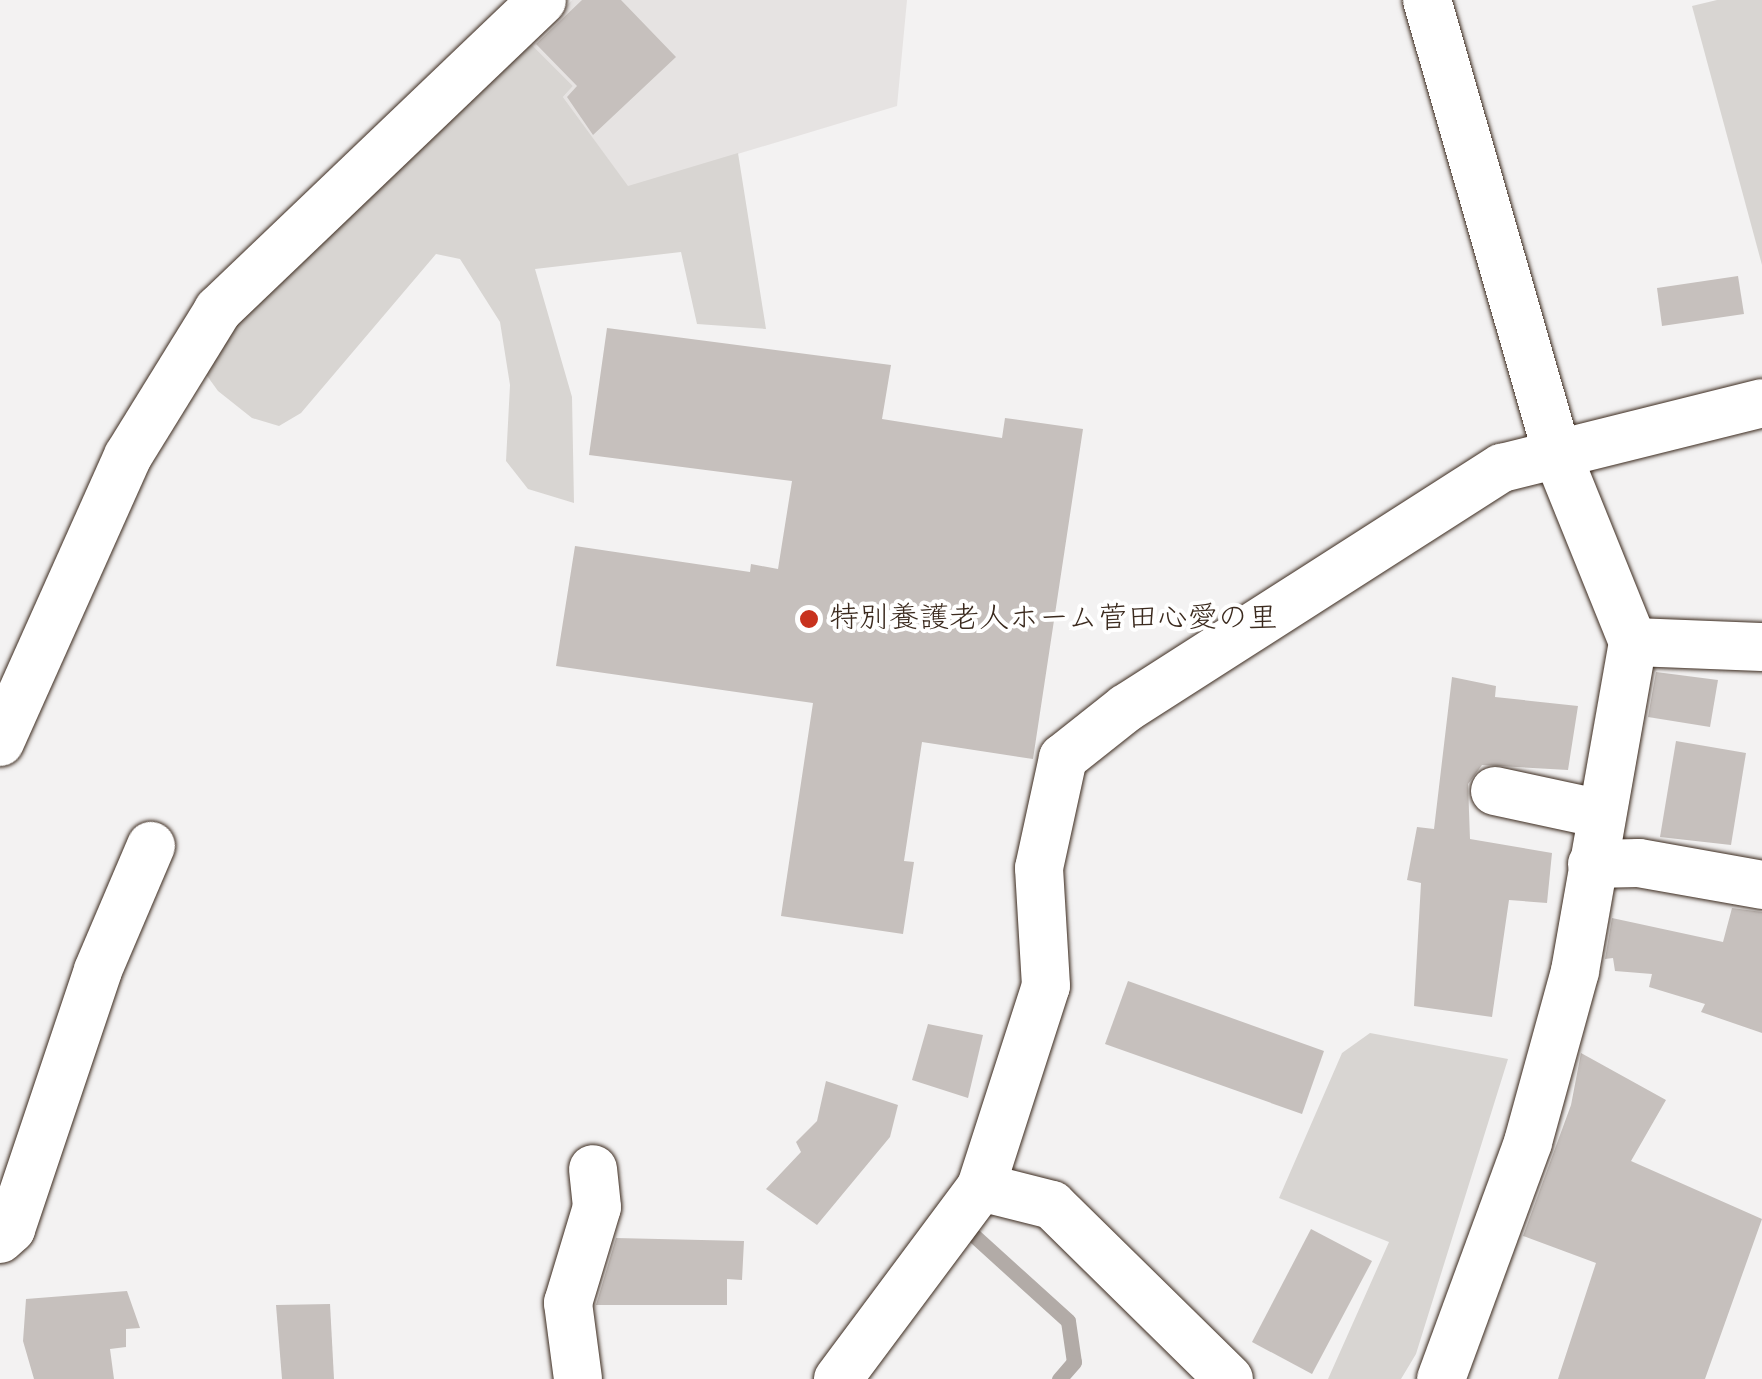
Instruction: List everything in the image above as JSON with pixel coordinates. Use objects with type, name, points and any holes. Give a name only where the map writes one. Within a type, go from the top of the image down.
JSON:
[{"type":"street","points":[[0,742],[128,456],[218,310],[542,0]]},
{"type":"street","points":[[1428,0],[1557,454],[1633,642],[1575,970],[1528,1142],[1441,1379]]},
{"type":"street","points":[[838,1379],[981,1188],[1046,986],[1038,868],[1063,758],[1126,708],[1502,468],[1762,403]]},
{"type":"street","points":[[1633,642],[1762,647]]},
{"type":"street","points":[[1495,791],[1601,814]]},
{"type":"street","points":[[0,1239],[11,1229],[98,970],[151,846]]},
{"type":"street","points":[[1592,864],[1638,863],[1762,884]]},
{"type":"street","points":[[578,1379],[568,1303],[597,1207],[593,1169]]},
{"type":"street","points":[[981,1188],[1052,1205],[1229,1379]]},
{"type":"shaded area","points":[[572,0],[907,0],[897,106],[628,187],[563,97],[573,86],[531,44]]},
{"type":"shaded area","points":[[1717,0],[1762,0],[1762,265],[1692,6]]},
{"type":"shaded area","points":[[531,44],[573,86],[563,97],[628,186],[738,153],[766,329],[697,324],[681,252],[535,269],[572,397],[574,503],[528,489],[506,461],[510,385],[500,322],[460,259],[436,254],[301,413],[279,426],[252,418],[218,391],[205,373],[245,303]]},
{"type":"shaded area","points":[[1370,1033],[1508,1059],[1416,1354],[1401,1379],[1328,1379],[1389,1242],[1279,1198],[1342,1053]]},
{"type":"building","points":[[582,0],[621,0],[676,57],[593,135],[567,97],[577,86],[536,44]]},
{"type":"building","points":[[1738,276],[1744,314],[1662,326],[1657,288]]},
{"type":"building","name":"特別養護老人ホーム菅田心愛の里","points":[[607,328],[891,365],[882,419],[1002,438],[1005,418],[1083,429],[1033,759],[922,742],[904,861],[914,862],[903,934],[781,916],[813,703],[556,666],[575,546],[750,572],[751,564],[778,569],[792,481],[589,455]]},
{"type":"building","points":[[1656,672],[1718,680],[1710,727],[1648,717]]},
{"type":"building","points":[[1452,677],[1496,686],[1495,697],[1578,706],[1568,770],[1482,765],[1468,784],[1470,839],[1552,853],[1547,903],[1509,900],[1492,1017],[1414,1006],[1421,883],[1407,880],[1417,827],[1434,829]]},
{"type":"building","points":[[1676,741],[1746,753],[1731,845],[1660,837]]},
{"type":"building","points":[[1732,908],[1762,912],[1762,1033],[1701,1012],[1705,1004],[1649,987],[1652,974],[1615,971],[1613,958],[1605,959],[1612,918],[1723,942]]},
{"type":"building","points":[[1128,981],[1324,1051],[1302,1114],[1105,1044]]},
{"type":"building","points":[[928,1024],[983,1035],[968,1098],[912,1080]]},
{"type":"building","points":[[1581,1053],[1666,1100],[1631,1161],[1762,1219],[1705,1379],[1558,1379],[1596,1263],[1523,1236],[1571,1105]]},
{"type":"building","points":[[826,1081],[898,1105],[890,1137],[817,1225],[766,1189],[801,1152],[796,1142],[817,1121]]},
{"type":"building","points":[[1311,1229],[1372,1261],[1312,1374],[1252,1342]]},
{"type":"building","points":[[616,1238],[744,1241],[742,1280],[727,1279],[727,1305],[596,1305]]},
{"type":"building","points":[[127,1291],[140,1328],[126,1329],[126,1347],[110,1349],[114,1379],[34,1379],[23,1341],[26,1299]]},
{"type":"building","points":[[330,1304],[334,1379],[282,1379],[276,1305]]},
{"type":"waterway","points":[[970,1232],[1068,1321],[1074,1362],[1059,1379]]},
{"type":"place","name":"特別養護老人ホーム菅田心愛の里","points":[[809,619]]}]
